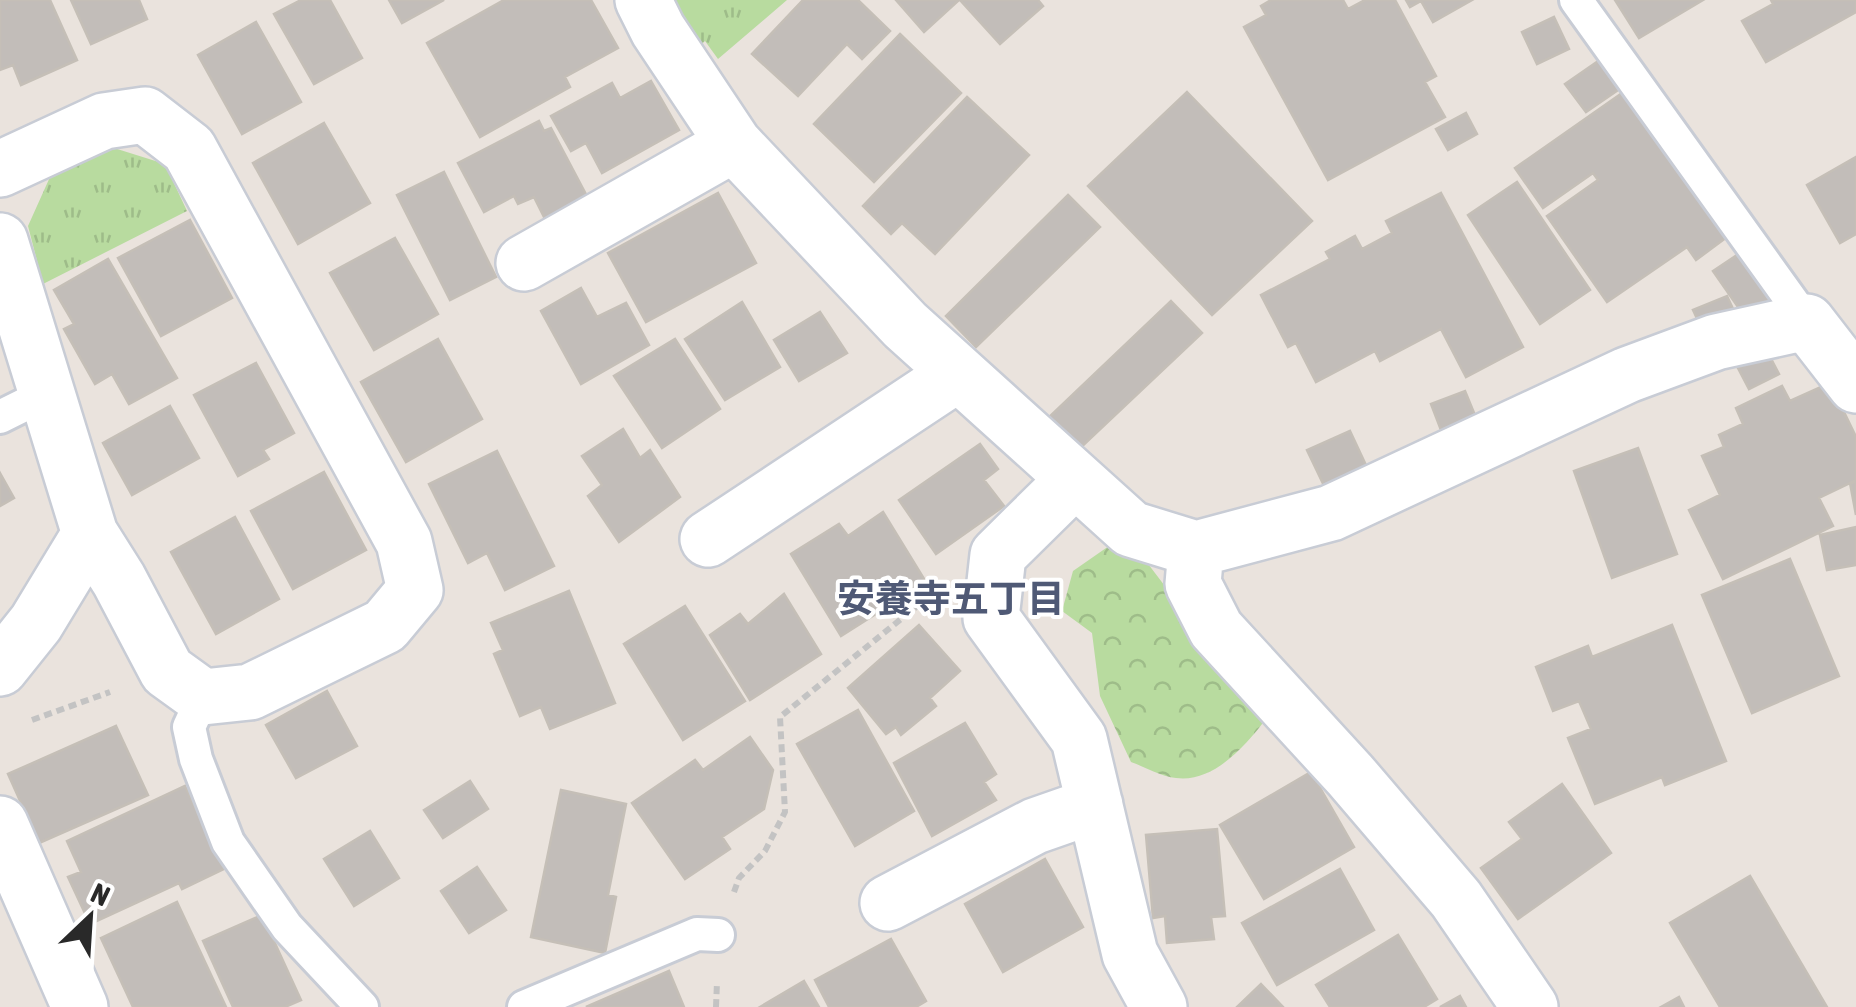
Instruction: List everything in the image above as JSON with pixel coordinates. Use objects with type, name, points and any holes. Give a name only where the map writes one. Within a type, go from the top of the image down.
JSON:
[{"type":"street","points":[[644,0],[658,30],[734,144],[905,325],[1131,529],[1196,549],[1331,512],[1627,376],[1716,342],[1806,322],[1851,369]]},
{"type":"street","points":[[0,169],[104,121],[145,115],[189,149],[404,542],[416,590],[385,626],[250,692],[185,684],[90,534],[23,405],[0,241]]},
{"type":"street","points":[[524,263],[734,144]]},
{"type":"street","points":[[708,538],[957,374]]},
{"type":"street","points":[[1074,480],[998,556],[991,618],[1079,739],[1130,954],[1159,1007]]},
{"type":"street","points":[[0,668],[36,623],[90,534]]},
{"type":"street","points":[[1196,549],[1193,584],[1216,629],[1456,898],[1530,1007]]},
{"type":"street","points":[[888,903],[1035,826],[1095,804]]},
{"type":"street","points":[[0,824],[80,1007]]},
{"type":"lane","points":[[1576,0],[1806,322]]},
{"type":"lane","points":[[185,684],[196,759],[228,842],[287,927],[362,1007]]},
{"type":"lane","points":[[524,1007],[697,934],[718,935]]},
{"type":"path","points":[[718,935],[739,878],[764,850],[784,812],[780,717],[942,586],[991,618]]},
{"type":"path","points":[[26,722],[185,684]]},
{"type":"green space","points":[[668,0],[787,0],[718,59],[705,41],[695,50]]},
{"type":"green space","points":[[114,148],[165,164],[187,211],[43,284],[28,226],[50,177]]},
{"type":"green space","points":[[1119,539],[1139,552],[1266,719],[1228,760],[1203,775],[1171,777],[1131,762],[1100,696],[1092,633],[1062,611],[1073,571]]},
{"type":"building","points":[[0,0],[50,0],[77,60],[21,85],[13,65],[0,70]]},
{"type":"building","points":[[71,0],[139,0],[147,19],[91,44]]},
{"type":"building","points":[[301,0],[330,0],[362,58],[314,84],[274,14]]},
{"type":"building","points":[[389,0],[444,0],[402,23]]},
{"type":"building","points":[[504,0],[591,0],[618,48],[565,77],[570,87],[480,137],[427,43]]},
{"type":"building","points":[[803,0],[858,0],[890,31],[862,59],[847,44],[798,96],[752,54]]},
{"type":"building","points":[[896,0],[959,0],[924,32]]},
{"type":"building","points":[[960,0],[1038,0],[1043,6],[1000,44]]},
{"type":"building","points":[[1271,0],[1343,0],[1348,9],[1365,0],[1395,0],[1436,76],[1425,82],[1445,117],[1328,180],[1244,27],[1266,15],[1261,6]]},
{"type":"building","points":[[1406,0],[1472,0],[1433,22],[1421,1],[1410,7]]},
{"type":"building","points":[[1615,0],[1703,0],[1639,38]]},
{"type":"building","points":[[1771,0],[1856,0],[1856,12],[1766,62],[1742,21],[1773,4]]},
{"type":"building","points":[[1554,17],[1569,49],[1537,64],[1522,32]]},
{"type":"building","points":[[256,22],[301,102],[242,134],[198,55]]},
{"type":"building","points":[[900,34],[961,93],[874,182],[814,124]]},
{"type":"building","points":[[1604,57],[1624,86],[1586,112],[1565,84]]},
{"type":"building","points":[[651,81],[679,130],[602,173],[586,143],[571,151],[551,116],[612,83],[620,98]]},
{"type":"building","points":[[1625,91],[1727,237],[1696,260],[1687,247],[1607,302],[1547,216],[1598,180],[1593,173],[1543,208],[1515,168]]},
{"type":"building","points":[[1187,92],[1312,221],[1212,315],[1088,186]]},
{"type":"building","points":[[967,97],[1029,155],[935,254],[902,223],[891,234],[863,206]]},
{"type":"building","points":[[1466,113],[1477,134],[1448,150],[1436,129]]},
{"type":"building","points":[[539,121],[544,131],[551,128],[590,202],[548,225],[534,197],[518,204],[514,196],[484,212],[458,163]]},
{"type":"building","points":[[324,123],[370,203],[298,244],[253,163]]},
{"type":"building","points":[[1856,157],[1856,234],[1840,243],[1807,185]]},
{"type":"building","points":[[444,172],[496,277],[450,300],[397,195]]},
{"type":"building","points":[[1517,182],[1590,290],[1540,324],[1468,215]]},
{"type":"building","points":[[718,193],[756,263],[646,322],[608,253]]},
{"type":"building","points":[[1441,193],[1523,347],[1466,377],[1441,329],[1380,361],[1375,351],[1316,382],[1296,343],[1288,347],[1261,295],[1330,259],[1326,252],[1355,236],[1362,249],[1392,233],[1386,221]]},
{"type":"building","points":[[1068,195],[1100,227],[976,347],[946,316]]},
{"type":"building","points":[[190,220],[232,298],[161,336],[118,258]]},
{"type":"building","points":[[395,238],[438,314],[374,350],[330,273]]},
{"type":"building","points":[[1743,251],[1774,297],[1745,317],[1713,271]]},
{"type":"building","points":[[108,259],[177,378],[129,404],[112,374],[95,384],[64,329],[74,324],[54,290]]},
{"type":"building","points":[[581,288],[597,317],[626,303],[649,345],[581,384],[541,311]]},
{"type":"building","points":[[1727,296],[1734,311],[1700,325],[1693,310]]},
{"type":"building","points":[[1171,301],[1202,333],[1076,452],[1046,420]]},
{"type":"building","points":[[742,302],[780,367],[725,400],[685,339]]},
{"type":"building","points":[[820,312],[847,353],[799,381],[774,340]]},
{"type":"building","points":[[438,339],[482,419],[406,462],[361,382]]},
{"type":"building","points":[[675,339],[720,409],[662,448],[614,376]]},
{"type":"building","points":[[1768,353],[1779,374],[1749,389],[1738,368]]},
{"type":"building","points":[[256,363],[294,433],[263,450],[269,459],[238,476],[194,395]]},
{"type":"building","points":[[1830,383],[1856,437],[1856,480],[1819,498],[1833,526],[1723,579],[1689,510],[1720,495],[1702,456],[1724,447],[1719,435],[1743,424],[1736,408],[1782,386],[1790,401]]},
{"type":"building","points":[[1465,391],[1479,425],[1444,438],[1431,404]]},
{"type":"building","points":[[170,406],[199,458],[132,495],[103,443]]},
{"type":"building","points":[[623,429],[640,458],[650,450],[680,497],[619,542],[588,496],[602,485],[582,456]]},
{"type":"building","points":[[1350,431],[1371,476],[1329,496],[1307,450]]},
{"type":"building","points":[[980,444],[998,469],[984,480],[1004,506],[936,554],[899,500]]},
{"type":"building","points":[[1638,448],[1677,554],[1612,578],[1574,471]]},
{"type":"building","points":[[497,451],[554,566],[505,590],[487,553],[468,563],[429,484]]},
{"type":"building","points":[[324,472],[366,550],[293,589],[251,511]]},
{"type":"building","points":[[0,473],[14,498],[0,506]]},
{"type":"building","points":[[1856,482],[1856,515],[1850,483]]},
{"type":"building","points":[[883,512],[926,582],[841,636],[791,554],[839,524],[848,536]]},
{"type":"building","points":[[235,517],[279,599],[216,634],[171,552]]},
{"type":"building","points":[[1856,527],[1856,565],[1827,570],[1820,535]]},
{"type":"building","points":[[1790,559],[1839,676],[1752,713],[1702,595]]},
{"type":"building","points":[[569,591],[615,703],[550,729],[541,707],[520,716],[494,654],[503,650],[491,623]]},
{"type":"building","points":[[784,594],[821,654],[750,700],[710,635],[740,614],[748,624]]},
{"type":"building","points":[[685,606],[745,701],[683,740],[624,644]]},
{"type":"building","points":[[919,625],[960,671],[930,698],[936,706],[901,735],[896,727],[886,734],[848,688]]},
{"type":"building","points":[[1672,625],[1726,761],[1665,785],[1662,777],[1595,804],[1568,738],[1591,729],[1579,701],[1553,711],[1536,667],[1588,646],[1592,657]]},
{"type":"building","points":[[327,691],[357,746],[296,778],[266,725]]},
{"type":"building","points":[[858,710],[914,811],[855,846],[797,744]]},
{"type":"building","points":[[965,723],[996,774],[984,782],[996,800],[932,836],[894,763]]},
{"type":"building","points":[[116,726],[148,795],[39,843],[8,774]]},
{"type":"building","points":[[750,737],[773,770],[764,809],[722,837],[730,849],[685,879],[632,803],[695,760],[703,770]]},
{"type":"building","points":[[1311,772],[1354,847],[1264,899],[1220,825]]},
{"type":"building","points":[[470,781],[488,809],[443,838],[424,810]]},
{"type":"building","points":[[1562,784],[1611,853],[1518,919],[1481,868],[1522,839],[1509,822]]},
{"type":"building","points":[[185,786],[224,869],[182,889],[179,883],[90,924],[68,877],[81,872],[67,841]]},
{"type":"building","points":[[561,790],[626,804],[608,895],[616,897],[605,953],[531,937]]},
{"type":"building","points":[[1217,829],[1225,916],[1211,917],[1214,939],[1167,943],[1165,916],[1153,918],[1146,835]]},
{"type":"building","points":[[370,831],[399,878],[354,906],[324,859]]},
{"type":"building","points":[[1045,859],[1083,927],[1003,972],[965,904]]},
{"type":"building","points":[[477,867],[506,910],[469,933],[441,891]]},
{"type":"building","points":[[1340,869],[1374,930],[1277,985],[1242,923]]},
{"type":"building","points":[[1750,876],[1827,1007],[1720,1007],[1670,923]]},
{"type":"building","points":[[177,902],[226,1007],[133,1007],[101,938]]},
{"type":"building","points":[[262,915],[301,1000],[285,1007],[233,1007],[203,941]]},
{"type":"building","points":[[1398,935],[1437,999],[1424,1007],[1330,1007],[1316,985]]},
{"type":"building","points":[[891,939],[926,1001],[916,1007],[829,1007],[815,980]]},
{"type":"building","points":[[669,971],[684,1007],[586,1007]]},
{"type":"building","points":[[804,981],[819,1007],[760,1007]]},
{"type":"building","points":[[1261,984],[1283,1007],[1237,1007]]},
{"type":"building","points":[[1460,996],[1466,1007],[1440,1007]]},
{"type":"building","points":[[1679,997],[1684,1007],[1661,1007]]},
{"type":"district","name":"安養寺五丁目","points":[[951,599]]}]
